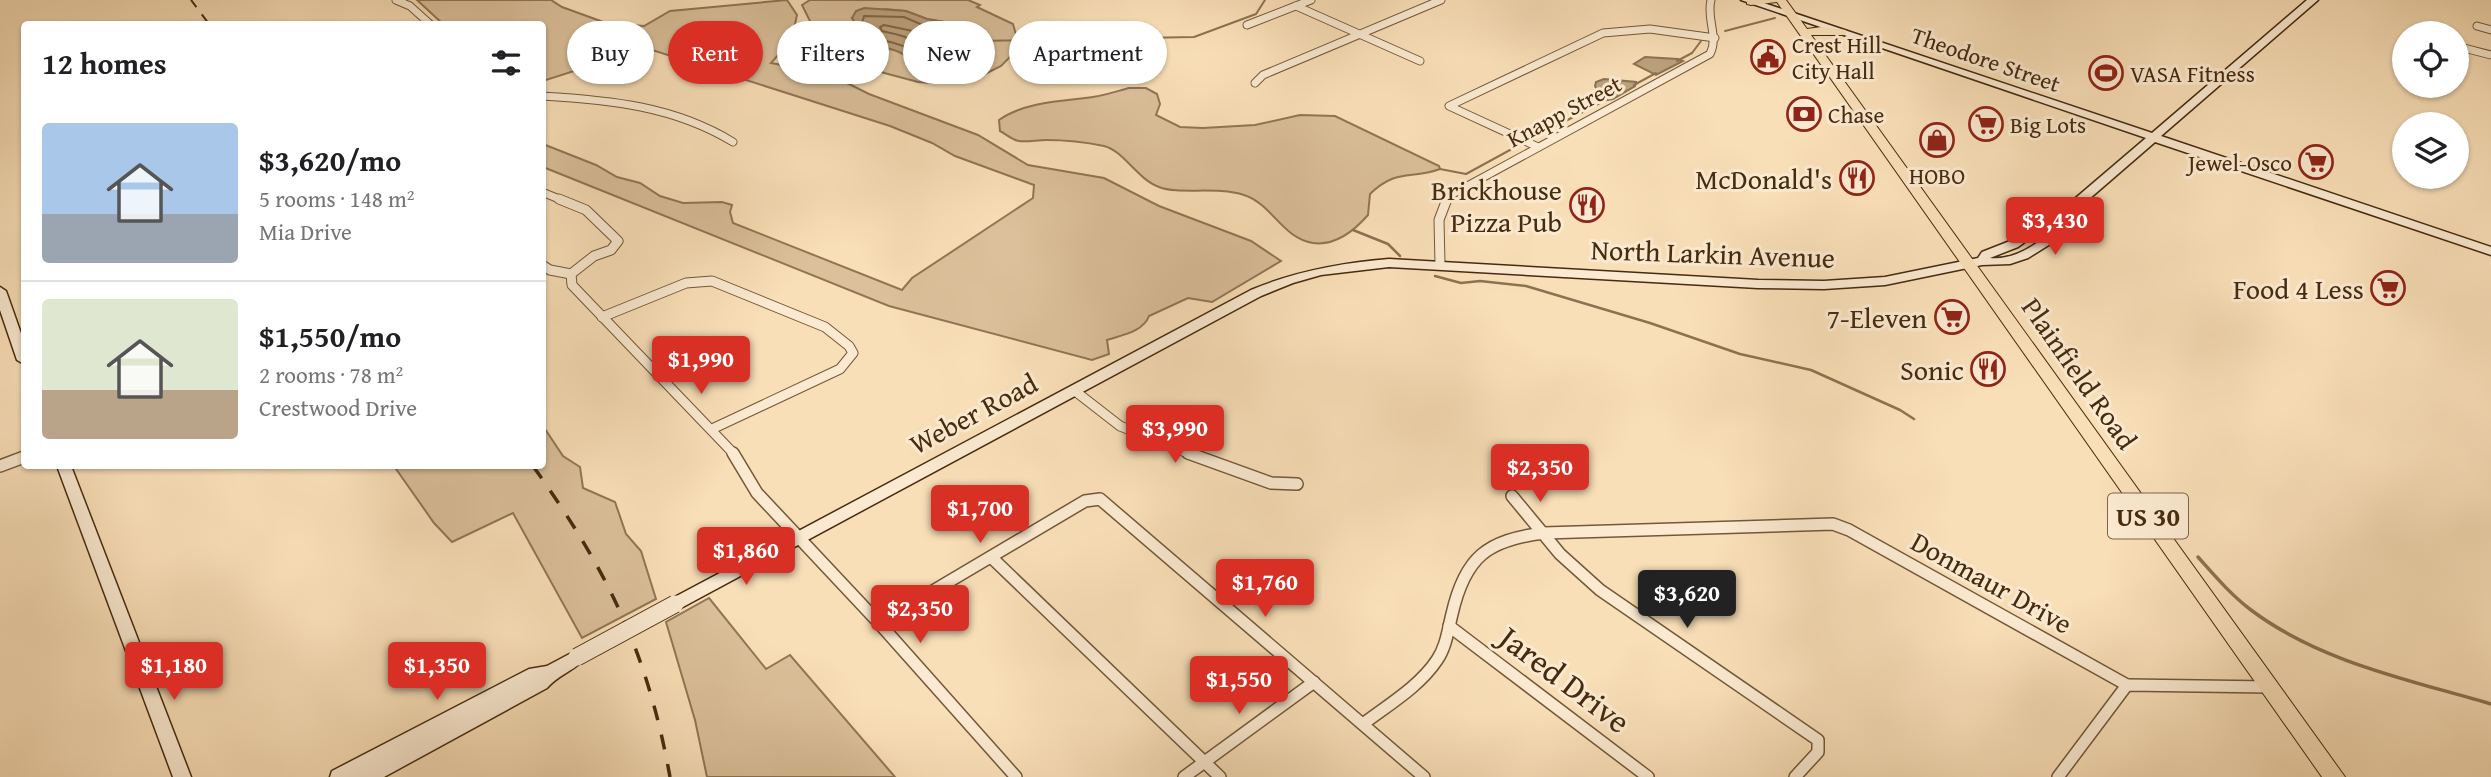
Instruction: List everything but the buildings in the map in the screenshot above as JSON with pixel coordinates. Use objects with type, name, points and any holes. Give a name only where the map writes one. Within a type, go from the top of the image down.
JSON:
[{"type":"main road","points":[[1749,1],[1773,0]]},
{"type":"main road","name":"Plainfield Road","points":[[1781,0],[1975,263],[2334,777]]},
{"type":"main road","name":"North Larkin Avenue","points":[[1975,263],[1986,255],[2014,244],[2064,206],[2074,206],[2313,0]]},
{"type":"main road","name":"Theodore Street","points":[[1749,1],[2491,251]]},
{"type":"main road","points":[[1804,33],[1821,30],[1842,32]]},
{"type":"main road","name":"North Larkin Avenue","points":[[1440,264],[1758,284],[1824,285],[1885,281],[1975,263],[1997,264],[2030,253],[2048,242],[2079,212],[2074,206]]},
{"type":"main road","name":"Weber Road","points":[[339,777],[535,674],[550,672],[1280,281],[1308,272],[1349,265],[1440,264]]},
{"type":"main road","points":[[0,291],[21,351]]},
{"type":"main road","points":[[65,469],[182,777]]},
{"type":"main road","name":"Weber Road","points":[[367,777],[541,683],[550,672]]},
{"type":"street","points":[[396,0],[410,6],[427,21]]},
{"type":"street","points":[[1247,26],[1311,0]]},
{"type":"street","points":[[1255,83],[1263,75],[1441,0]]},
{"type":"street","points":[[1538,147],[1449,106],[1602,33],[1650,29],[1715,38],[1708,12],[1711,0]]},
{"type":"street","points":[[1296,6],[1420,61]]},
{"type":"street","points":[[2477,26],[2491,30]]},
{"type":"street","name":"Knapp Street","points":[[1440,264],[1438,220],[1441,207],[1449,197],[1693,65],[1710,54],[1715,46],[1715,38]]},
{"type":"street","points":[[2469,49],[2491,55]]},
{"type":"street","points":[[546,96],[594,98],[653,109],[710,127],[733,142]]},
{"type":"street","points":[[546,194],[586,210],[618,241],[611,250],[594,256],[571,274],[546,268]]},
{"type":"street","points":[[571,274],[572,285],[712,429],[735,455],[757,493],[879,623],[1016,777]]},
{"type":"street","points":[[601,317],[686,283],[712,281],[825,327],[849,346],[853,353],[840,369],[712,429]]},
{"type":"street","points":[[1074,391],[1137,435],[1271,483],[1297,484]]},
{"type":"street","points":[[0,466],[21,458]]},
{"type":"street","points":[[1512,496],[1573,568],[1600,590],[1818,740],[1818,752],[1795,777]]},
{"type":"street","points":[[879,623],[1085,501],[1100,499],[1424,777]]},
{"type":"street","name":"Donmaur Drive","points":[[1544,533],[1833,524],[1849,530],[2127,685]]},
{"type":"street","points":[[1363,724],[1427,673],[1438,659],[1464,572],[1477,557],[1494,545],[1517,536],[1544,533]]},
{"type":"street","points":[[991,557],[1220,777]]},
{"type":"street","name":"Jared Drive","points":[[1449,626],[1648,777]]},
{"type":"street","points":[[1184,777],[1314,682]]},
{"type":"street","points":[[2058,777],[2127,685],[2270,687]]},
{"type":"shaded area","points":[[417,0],[551,0],[562,7],[600,21],[567,21],[567,73],[546,80],[546,21],[440,21]]},
{"type":"shaded area","points":[[787,0],[797,15],[796,21],[777,21],[777,56],[771,63],[777,64],[777,84],[849,84],[978,135],[1028,165],[1104,178],[1159,206],[1251,241],[1281,261],[1212,302],[1188,298],[1149,316],[1137,329],[1107,340],[1109,354],[1092,360],[889,306],[546,168],[546,145],[596,165],[617,177],[640,183],[660,196],[683,203],[722,202],[732,205],[730,212],[733,223],[902,290],[912,278],[1033,198],[1034,185],[955,156],[932,143],[890,126],[759,84],[763,84],[763,21],[668,21],[668,55],[654,51],[653,21],[670,11]]},
{"type":"shaded area","points":[[810,0],[968,0],[1009,22],[1009,58],[995,69],[995,21],[938,21],[906,11],[885,9],[852,18],[854,21],[810,21],[802,5]]},
{"type":"shaded area","points":[[889,49],[903,53],[903,78],[889,74]]},
{"type":"shaded area","points":[[1129,88],[1146,88],[1157,94],[1160,104],[1156,115],[1180,127],[1255,125],[1300,115],[1335,116],[1439,166],[1440,169],[1388,181],[1370,194],[1368,215],[1357,227],[1336,240],[1313,243],[1293,235],[1254,199],[1244,195],[1159,187],[1144,178],[1118,153],[1104,146],[1061,140],[1019,141],[1000,131],[999,120],[1030,106],[1096,97]]},
{"type":"shaded area","points":[[546,430],[563,456],[580,467],[583,488],[615,502],[626,534],[641,551],[656,599],[582,638],[513,513],[452,542],[434,523],[396,469],[546,469]]},
{"type":"shaded area","points":[[709,598],[766,669],[790,655],[895,777],[707,777],[695,720],[666,622]]},
{"type":"water","points":[[864,8],[906,11],[938,21],[903,21],[903,54],[889,48],[889,21],[854,21],[852,18],[856,11]]},
{"type":"water","points":[[1645,57],[1683,61],[1656,75],[1634,64]]},
{"type":"water","points":[[1604,79],[1636,82],[1635,86],[1613,99],[1602,101],[1595,86],[1596,82]]},
{"type":"waterway","points":[[995,41],[1194,37],[1256,14],[1265,0]]},
{"type":"waterway","points":[[1725,31],[1775,18]]},
{"type":"waterway","points":[[1677,61],[1692,53],[1701,41]]},
{"type":"waterway","points":[[1634,85],[1656,73]]},
{"type":"waterway","points":[[1531,139],[1606,100]]},
{"type":"waterway","points":[[1440,169],[1466,174],[1521,144]]},
{"type":"waterway","points":[[1353,230],[1388,244],[1400,256]]},
{"type":"waterway","points":[[1435,276],[1461,283],[1480,281],[1526,286],[1650,323],[1740,354],[1811,370],[1900,410],[1914,419]]},
{"type":"waterway","points":[[2198,557],[2223,585],[2251,610],[2306,643],[2366,668],[2491,704]]},
{"type":"railway","points":[[191,0],[207,21]]},
{"type":"railway","points":[[535,469],[582,541],[621,613],[649,689],[670,777]]},
{"type":"place","name":"Crest Hill City Hall","points":[[1768,57]]},
{"type":"place","name":"VASA Fitness","points":[[2106,73]]},
{"type":"place","name":"Chase","points":[[1804,114]]},
{"type":"place","name":"Big Lots","points":[[1986,124]]},
{"type":"place","name":"HOBO","points":[[1937,140]]},
{"type":"place","name":"Jewel-Osco","points":[[2316,162]]},
{"type":"place","name":"McDonald's","points":[[1857,178]]},
{"type":"place","name":"Brickhouse Pizza Pub","points":[[1587,205]]},
{"type":"place","name":"Food 4 Less","points":[[2388,288]]},
{"type":"place","name":"7-Eleven","points":[[1952,317]]},
{"type":"place","name":"Sonic","points":[[1988,369]]}]
